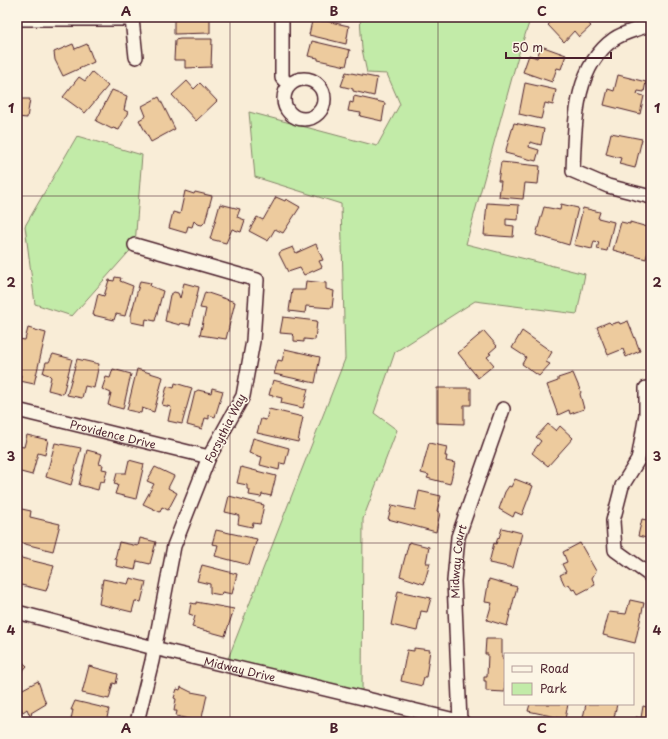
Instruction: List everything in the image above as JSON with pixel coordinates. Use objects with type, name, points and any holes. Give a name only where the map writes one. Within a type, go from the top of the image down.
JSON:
[{"type":"street","points":[[282,17],[282,78],[289,85]]},
{"type":"street","points":[[17,19],[132,19],[136,57]]},
{"type":"street","points":[[651,24],[615,38],[593,60],[582,89],[575,119],[573,171],[608,186],[651,197]]},
{"type":"street","name":"Forsythia Way","points":[[135,245],[257,280],[253,341],[243,396],[210,457],[174,546],[154,648],[137,722]]},
{"type":"street","points":[[646,388],[646,414],[638,460],[622,486],[613,521],[615,550],[651,576]]},
{"type":"street","name":"Midway Court","points":[[461,722],[454,582],[458,537],[503,409]]},
{"type":"street","name":"Providence Drive","points":[[17,410],[210,457]]},
{"type":"street","name":"Midway Drive","points":[[17,612],[154,648],[461,722]]},
{"type":"green space","points":[[360,17],[531,17],[518,56],[466,244],[585,274],[577,314],[475,301],[395,352],[374,413],[397,430],[363,519],[362,697],[226,664],[345,359],[341,204],[255,177],[249,112],[377,146],[400,104],[387,74],[367,73],[362,49]]},
{"type":"green space","points":[[77,136],[142,155],[135,245],[72,316],[35,304],[25,226]]},
{"type":"building","points":[[174,17],[210,17],[210,33],[174,34]]},
{"type":"building","points":[[329,17],[346,17],[345,20]]},
{"type":"building","points":[[556,17],[582,17],[591,26],[579,37],[574,31],[564,42],[548,25]]},
{"type":"building","points":[[312,21],[326,21],[349,26],[346,44],[309,35]]},
{"type":"building","points":[[212,39],[211,67],[185,68],[185,60],[174,60],[175,40]]},
{"type":"building","points":[[312,41],[350,50],[346,66],[318,60],[318,58],[308,56]]},
{"type":"building","points":[[73,44],[75,49],[87,44],[94,62],[63,76],[55,60],[54,52]]},
{"type":"building","points":[[541,46],[566,55],[561,69],[557,68],[552,82],[523,72],[529,55],[537,58]]},
{"type":"building","points":[[92,72],[108,86],[85,113],[63,97],[79,77],[85,81]]},
{"type":"building","points":[[346,72],[377,78],[374,96],[353,91],[353,89],[341,86]]},
{"type":"building","points":[[618,75],[646,82],[644,92],[638,91],[637,94],[644,96],[640,114],[604,105],[608,89],[614,91]]},
{"type":"building","points":[[187,81],[194,89],[200,83],[217,101],[196,121],[172,95]]},
{"type":"building","points":[[525,83],[556,90],[553,105],[545,103],[541,119],[519,114]]},
{"type":"building","points":[[112,90],[127,96],[124,110],[128,112],[119,130],[112,129],[96,121]]},
{"type":"building","points":[[354,96],[385,103],[382,121],[360,116],[361,113],[348,111],[350,102],[353,103]]},
{"type":"building","points":[[159,97],[175,129],[151,142],[139,120],[146,116],[142,106]]},
{"type":"building","points":[[17,99],[30,99],[27,118],[17,117]]},
{"type":"building","points":[[514,123],[544,129],[541,145],[530,142],[529,147],[539,150],[536,161],[505,153]]},
{"type":"building","points":[[611,133],[642,139],[635,168],[619,164],[621,158],[606,154]]},
{"type":"building","points":[[501,162],[540,166],[538,184],[525,183],[523,199],[499,197],[501,181],[498,181]]},
{"type":"building","points":[[185,191],[194,194],[195,192],[212,196],[205,222],[202,225],[197,224],[194,221],[192,227],[188,226],[186,233],[169,228],[173,212],[180,214]]},
{"type":"building","points":[[276,197],[285,201],[286,199],[300,207],[283,233],[275,229],[268,241],[249,231],[257,217],[263,220]]},
{"type":"building","points":[[487,203],[519,205],[518,220],[506,219],[506,225],[514,226],[513,237],[484,235]]},
{"type":"building","points":[[220,204],[240,209],[237,217],[245,220],[241,232],[232,229],[226,243],[210,239]]},
{"type":"building","points":[[561,204],[578,208],[569,245],[536,235],[544,207],[560,210]]},
{"type":"building","points":[[583,208],[600,212],[598,218],[614,222],[607,251],[597,249],[599,242],[594,241],[592,249],[574,245]]},
{"type":"building","points":[[621,222],[630,224],[630,222],[651,228],[651,241],[646,259],[613,250]]},
{"type":"building","points":[[316,244],[323,260],[319,261],[322,267],[304,275],[300,268],[288,272],[279,254],[280,252],[293,247],[296,253]]},
{"type":"building","points":[[115,277],[121,278],[120,281],[133,286],[125,316],[116,314],[114,320],[93,315],[98,294],[104,296],[109,280],[114,281]]},
{"type":"building","points":[[140,281],[151,283],[150,286],[163,291],[155,321],[146,319],[145,325],[131,322],[131,315]]},
{"type":"building","points":[[306,281],[326,283],[326,289],[334,291],[332,308],[306,306],[305,313],[289,311],[292,290],[305,290]]},
{"type":"building","points":[[184,283],[199,287],[190,325],[181,323],[180,325],[165,321],[170,295],[174,292],[178,293],[180,298]]},
{"type":"building","points":[[205,292],[235,302],[226,339],[200,335],[206,309],[200,308]]},
{"type":"building","points":[[283,317],[317,321],[315,340],[304,339],[304,342],[294,341],[294,336],[292,334],[280,333]]},
{"type":"building","points":[[628,321],[640,351],[626,357],[623,349],[608,355],[597,327],[609,322],[611,324],[619,322],[620,324]]},
{"type":"building","points":[[28,328],[46,333],[34,384],[20,381],[21,375],[17,375],[17,341],[18,339],[25,340]]},
{"type":"building","points":[[484,331],[497,346],[489,353],[491,354],[487,357],[494,365],[478,378],[458,353]]},
{"type":"building","points":[[522,331],[552,352],[546,362],[550,364],[539,376],[522,364],[526,357],[512,348]]},
{"type":"building","points":[[285,349],[320,357],[315,383],[274,374],[278,360],[282,361]]},
{"type":"building","points":[[53,354],[72,359],[63,394],[48,390],[51,377],[43,373],[46,362],[49,362]]},
{"type":"building","points":[[77,359],[99,364],[94,388],[85,386],[82,398],[67,395]]},
{"type":"building","points":[[113,369],[131,374],[123,409],[108,405],[111,393],[102,389],[106,377],[110,378]]},
{"type":"building","points":[[137,369],[163,377],[154,412],[142,408],[141,413],[127,410]]},
{"type":"building","points":[[573,373],[581,392],[580,394],[584,409],[570,414],[569,410],[558,415],[547,385],[558,381],[558,378]]},
{"type":"building","points":[[273,380],[308,389],[303,408],[281,403],[282,398],[269,395]]},
{"type":"building","points":[[175,383],[192,388],[182,424],[168,421],[171,407],[162,405],[167,386],[174,388]]},
{"type":"building","points":[[212,388],[223,391],[215,417],[209,415],[209,419],[205,418],[202,429],[187,425],[195,392],[198,390],[211,393]]},
{"type":"building","points":[[437,388],[471,388],[471,405],[464,405],[464,424],[437,423]]},
{"type":"building","points":[[269,409],[303,417],[298,442],[257,433],[261,419],[266,420]]},
{"type":"building","points":[[548,424],[556,431],[560,426],[573,438],[548,466],[532,453],[541,441],[536,437]]},
{"type":"building","points":[[27,435],[48,440],[45,455],[38,453],[32,475],[17,471],[17,446],[24,447]]},
{"type":"building","points":[[253,438],[289,448],[285,464],[280,463],[279,470],[260,465],[262,457],[249,453]]},
{"type":"building","points":[[55,443],[81,448],[71,485],[46,477]]},
{"type":"building","points":[[429,443],[447,447],[445,456],[447,456],[446,461],[455,463],[450,484],[427,478],[429,475],[421,473]]},
{"type":"building","points":[[87,450],[102,454],[99,464],[103,465],[102,469],[107,470],[104,482],[100,481],[98,490],[79,485]]},
{"type":"building","points":[[129,460],[144,464],[136,499],[115,494],[118,485],[114,484],[117,473],[126,473]]},
{"type":"building","points":[[155,467],[174,476],[168,488],[177,493],[168,510],[162,507],[160,512],[143,504],[154,484],[147,481]]},
{"type":"building","points":[[241,467],[276,476],[271,496],[262,494],[261,497],[249,495],[250,490],[247,489],[247,485],[237,483]]},
{"type":"building","points":[[515,479],[533,486],[522,515],[515,512],[513,517],[499,509],[505,492],[509,486],[511,487]]},
{"type":"building","points":[[419,491],[441,496],[437,511],[440,513],[436,532],[388,519],[392,505],[415,510]]},
{"type":"building","points":[[229,496],[264,505],[260,524],[253,523],[252,527],[238,524],[238,515],[225,512]]},
{"type":"building","points":[[17,508],[31,511],[30,517],[60,524],[53,551],[17,542]]},
{"type":"building","points":[[642,519],[651,521],[651,539],[638,536]]},
{"type":"building","points":[[502,528],[522,533],[513,568],[489,563],[494,543],[496,544]]},
{"type":"building","points":[[216,530],[257,539],[249,565],[215,556],[218,545],[212,544]]},
{"type":"building","points":[[140,538],[156,542],[150,564],[137,561],[135,570],[116,566],[117,559],[115,559],[119,542],[138,546]]},
{"type":"building","points":[[409,542],[429,547],[426,563],[430,563],[424,584],[400,576]]},
{"type":"building","points":[[580,543],[596,571],[592,578],[595,585],[578,594],[575,589],[572,590],[569,584],[565,586],[560,575],[566,572],[562,564],[567,562],[563,552]]},
{"type":"building","points":[[17,557],[54,566],[46,591],[17,584]]},
{"type":"building","points":[[202,565],[237,574],[232,594],[222,592],[221,595],[210,593],[210,584],[197,581]]},
{"type":"building","points":[[130,578],[146,582],[141,602],[135,601],[132,612],[99,604],[103,579],[128,584]]},
{"type":"building","points":[[489,579],[517,587],[507,626],[487,620],[492,603],[485,602]]},
{"type":"building","points":[[398,591],[431,598],[427,612],[421,611],[417,631],[391,625]]},
{"type":"building","points":[[630,600],[644,603],[635,643],[603,635],[609,612],[626,614]]},
{"type":"building","points":[[196,602],[234,609],[225,636],[192,627],[195,616],[189,614],[191,603],[196,604]]},
{"type":"building","points":[[486,639],[502,639],[502,658],[504,659],[504,692],[486,691],[486,681],[484,681],[484,677],[487,677],[488,654],[485,654]]},
{"type":"building","points":[[414,648],[430,650],[426,677],[424,677],[422,686],[401,681],[407,650],[414,651]]},
{"type":"building","points":[[19,659],[27,666],[17,677],[17,660]]},
{"type":"building","points":[[89,666],[118,674],[116,684],[113,683],[109,699],[82,693]]},
{"type":"building","points":[[38,681],[46,704],[31,713],[32,714],[30,716],[27,709],[23,712],[20,707],[17,708],[17,692]]},
{"type":"building","points":[[181,687],[191,692],[207,695],[201,722],[176,716],[177,711],[174,711],[176,699],[174,698],[177,689],[180,690]]},
{"type":"building","points":[[75,701],[109,709],[106,722],[72,722],[73,720],[71,719],[73,710],[71,710]]},
{"type":"building","points":[[530,705],[568,705],[565,719],[528,711]]},
{"type":"building","points":[[586,705],[617,705],[613,722],[582,722]]},
{"type":"building","points":[[643,706],[651,708],[651,722],[635,722],[636,717],[641,718]]}]
